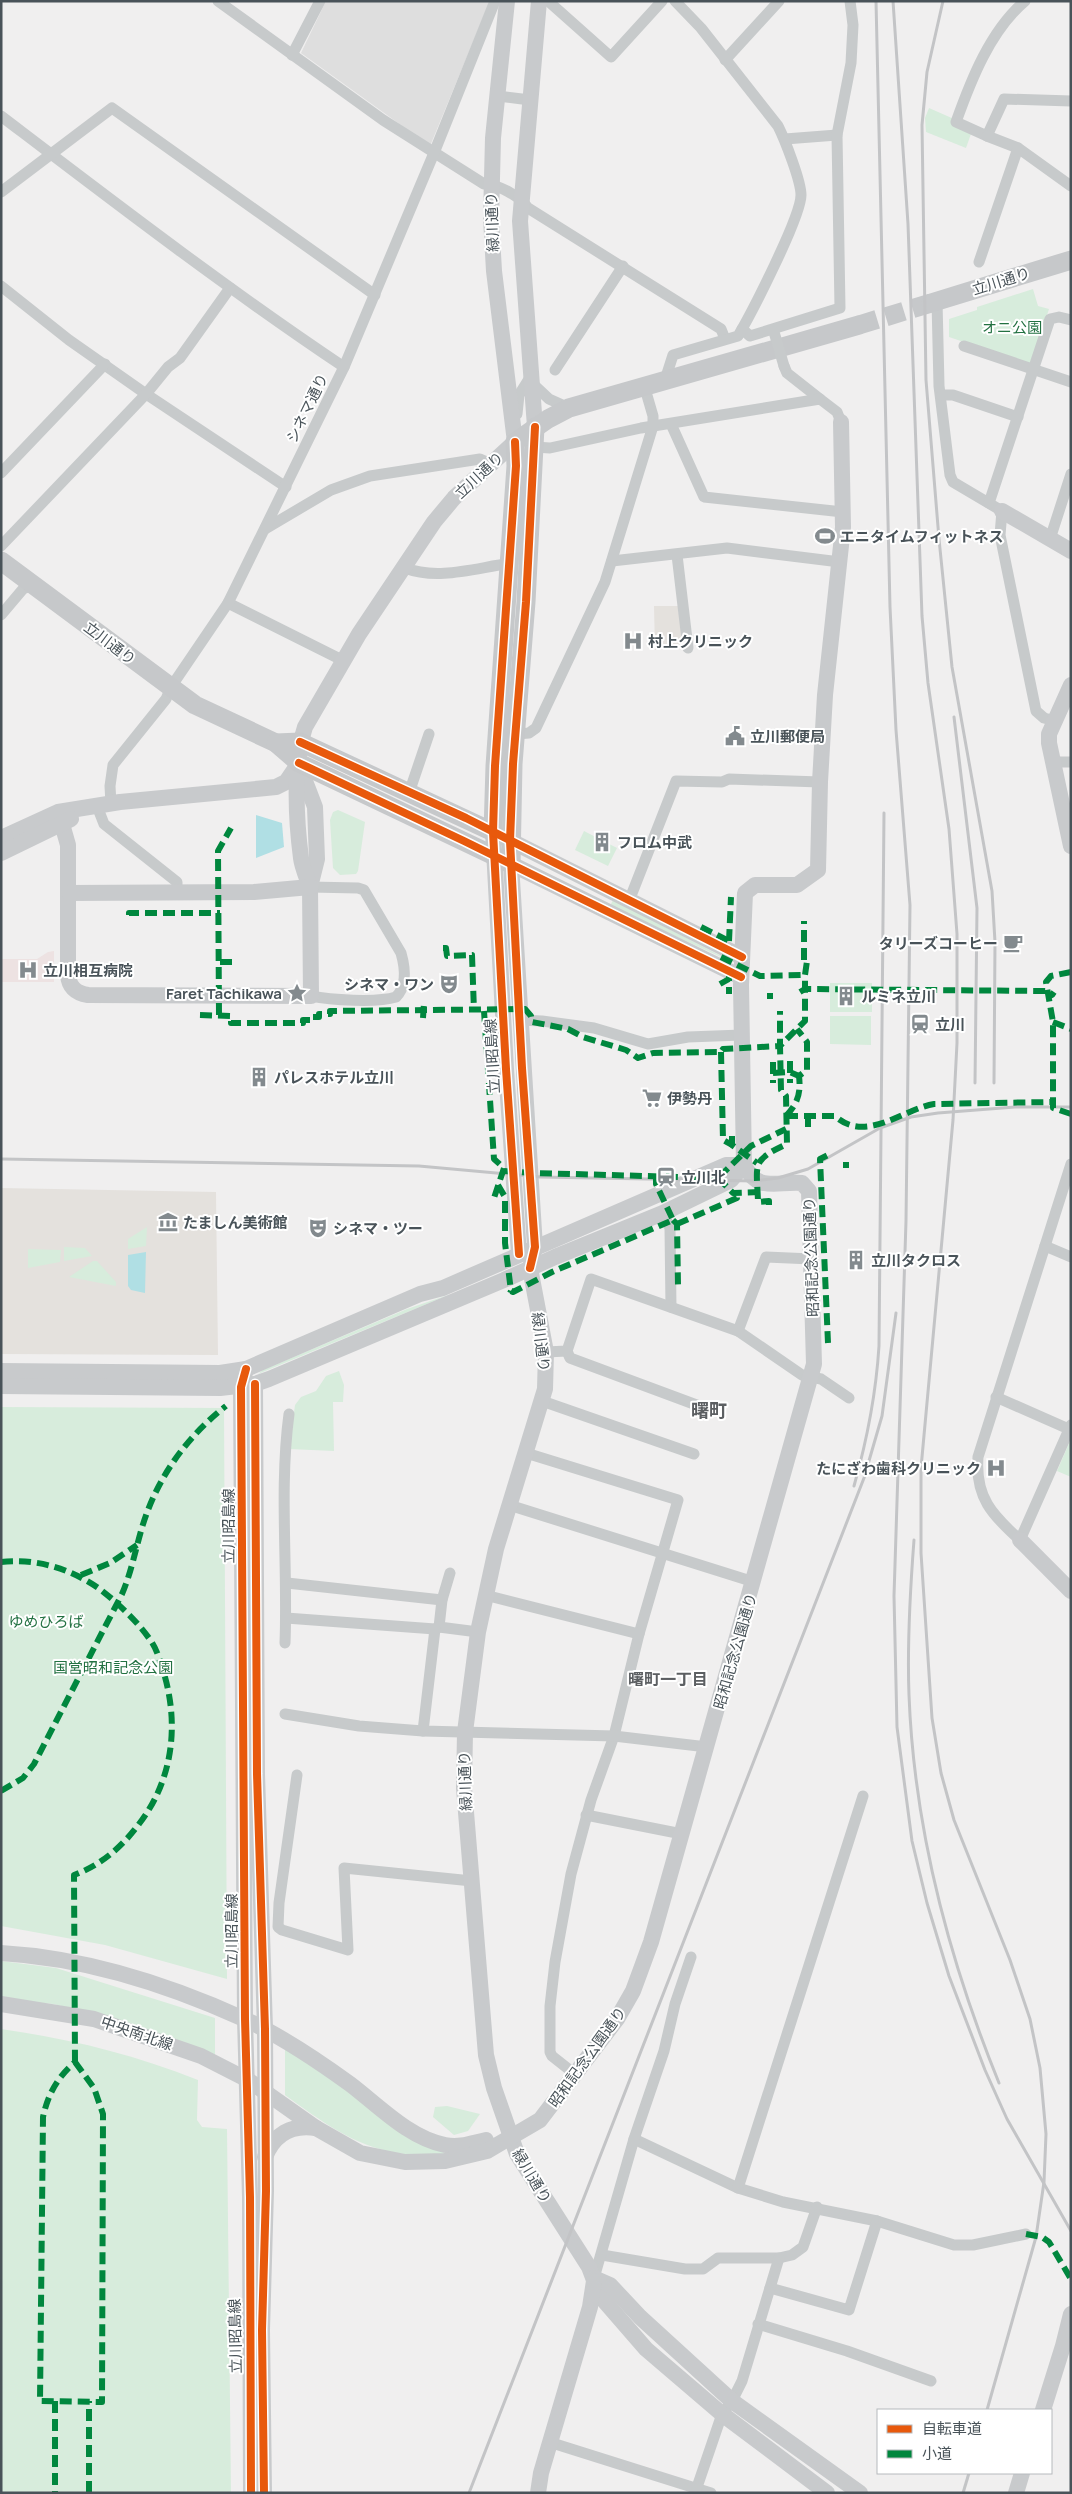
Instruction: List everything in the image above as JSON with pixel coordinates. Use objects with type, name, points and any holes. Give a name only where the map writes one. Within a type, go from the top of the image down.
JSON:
[{"type":"main road","name":"立川通り","points":[[934,302],[1071,260]]},
{"type":"main road","name":"立川通り","points":[[515,442],[534,427],[569,408],[859,325]]},
{"type":"main road","points":[[276,743],[300,742],[493,832],[495,766],[535,447],[534,427]]},
{"type":"main road","points":[[276,743],[299,764],[511,864],[513,764],[517,734],[519,564],[515,442]]},
{"type":"main road","name":"立川通り","points":[[1,561],[195,704],[276,743]]},
{"type":"street","points":[[218,1],[434,154],[484,184],[491,185],[520,199],[528,208],[721,329],[725,339]]},
{"type":"street","points":[[292,55],[320,1]]},
{"type":"street","name":"シネマ通り","points":[[98,806],[113,765],[160,707],[171,687],[228,603],[286,487],[344,367],[375,295],[495,1]]},
{"type":"street","name":"緑川通り","points":[[507,1],[491,185],[494,271],[515,442]]},
{"type":"street","name":"緑川通り","points":[[534,427],[533,380],[524,288],[520,199],[539,1]]},
{"type":"street","points":[[548,1],[610,57],[662,1]]},
{"type":"street","points":[[665,380],[673,355],[738,336],[798,212],[801,195],[785,140],[778,126],[700,28],[675,1]]},
{"type":"street","points":[[725,60],[780,1]]},
{"type":"street","points":[[742,329],[750,336],[840,308],[837,134],[851,63],[853,25],[850,1]]},
{"type":"street","points":[[1025,1],[1014,11],[989,46],[956,122],[1018,148],[1071,186]]},
{"type":"street","points":[[498,96],[530,100]]},
{"type":"street","points":[[987,136],[1004,99],[1071,102]]},
{"type":"street","points":[[1,192],[112,108],[375,295]]},
{"type":"street","points":[[1,116],[123,210],[230,288],[344,367]]},
{"type":"street","points":[[785,140],[837,134]]},
{"type":"street","points":[[979,262],[1018,148]]},
{"type":"street","points":[[555,370],[623,266]]},
{"type":"street","points":[[1,286],[69,340],[146,394],[286,487]]},
{"type":"street","points":[[1,546],[146,394],[168,367],[180,358],[230,288]]},
{"type":"street","points":[[934,302],[939,386],[942,395],[950,476],[953,482],[1071,552]]},
{"type":"street","points":[[1054,721],[1044,718],[1036,711],[995,507],[1018,417],[1050,318],[1059,316],[1071,320]]},
{"type":"street","points":[[1,1386],[248,1385],[663,1213],[731,1180],[744,1165],[741,977],[744,898],[748,888],[759,885],[797,885],[818,870],[820,782],[825,695],[840,562],[843,512],[841,422],[837,412],[787,373],[773,330]]},
{"type":"street","points":[[964,346],[1071,382]]},
{"type":"street","points":[[1,473],[105,364]]},
{"type":"street","points":[[515,442],[519,394],[533,380],[549,399],[569,408]]},
{"type":"street","points":[[517,734],[529,733],[536,728],[605,582],[653,426],[653,416],[644,385]]},
{"type":"street","points":[[942,395],[953,395],[1018,417]]},
{"type":"street","points":[[535,447],[550,448],[653,426],[820,399]]},
{"type":"street","points":[[671,424],[704,497],[843,512]]},
{"type":"street","name":"立川通り","points":[[311,996],[310,887],[301,860],[298,808],[300,742],[305,727],[342,660],[454,498],[489,463],[515,442]]},
{"type":"street","points":[[264,528],[331,490],[370,476],[480,459],[489,463]]},
{"type":"street","points":[[1050,539],[1071,474]]},
{"type":"street","points":[[612,561],[727,548],[840,562]]},
{"type":"street","points":[[677,555],[688,648]]},
{"type":"street","points":[[404,568],[421,574],[519,564]]},
{"type":"street","points":[[1,615],[22,589],[33,584]]},
{"type":"street","points":[[228,603],[342,660]]},
{"type":"street","points":[[1071,685],[1054,721],[1049,743],[1071,846]]},
{"type":"street","points":[[409,792],[429,734]]},
{"type":"street","points":[[1053,762],[1071,762]]},
{"type":"street","points":[[1,838],[29,832],[60,818],[98,806],[267,789],[286,782],[299,764]]},
{"type":"street","points":[[629,901],[676,781],[722,782],[728,779],[820,782]]},
{"type":"street","points":[[98,806],[104,824],[177,882],[177,892]]},
{"type":"street","points":[[60,818],[68,845],[68,975],[70,985],[82,994],[311,996],[327,999],[384,999],[396,997],[403,986],[404,962],[401,953],[364,890],[358,888],[310,887],[254,892],[69,893]]},
{"type":"street","points":[[1,853],[29,832]]},
{"type":"street","points":[[493,832],[742,956]]},
{"type":"street","name":"立川昭島線","points":[[493,832],[520,1254]]},
{"type":"street","points":[[511,864],[741,977]]},
{"type":"street","name":"立川昭島線","points":[[511,864],[535,1247],[530,1268]]},
{"type":"street","points":[[520,1020],[594,1028],[648,1044],[688,1037],[742,1036]]},
{"type":"street","points":[[1071,1164],[978,1457],[978,1476],[984,1500],[990,1510],[1071,1591]]},
{"type":"street","points":[[1,1371],[220,1373],[246,1369],[420,1294],[444,1288],[726,1165],[744,1165]]},
{"type":"street","name":"昭和記念公園通り","points":[[316,2128],[360,2153],[404,2162],[433,2162],[467,2157],[487,2151],[540,2120],[617,2019],[632,1991],[653,1937],[811,1376],[815,1344],[809,1191],[807,1187],[798,1183],[762,1184],[754,1180],[744,1165]]},
{"type":"street","points":[[663,1213],[670,1228],[671,1307]]},
{"type":"street","points":[[1045,1246],[1071,1257]]},
{"type":"street","points":[[520,1254],[530,1268]]},
{"type":"street","points":[[738,1330],[766,1257],[812,1259]]},
{"type":"street","name":"緑川通り","points":[[530,1268],[546,1352],[547,1371],[542,1401],[508,1505],[485,1595],[478,1632],[465,1732],[464,1788],[486,2055],[494,2088],[510,2137],[531,2178],[594,2278],[600,2296],[646,2349],[722,2414],[827,2493]]},
{"type":"street","points":[[710,1410],[570,1358],[567,1351],[591,1279],[738,1330],[802,1375],[821,1379],[849,1398]]},
{"type":"street","points":[[546,1352],[567,1351]]},
{"type":"street","points":[[246,1369],[248,1385]]},
{"type":"street","name":"立川昭島線","points":[[248,1385],[244,2019],[248,2080],[251,2493]]},
{"type":"street","name":"立川昭島線","points":[[248,1385],[265,2029],[262,2330],[264,2493]]},
{"type":"street","points":[[996,1397],[1070,1428],[1020,1540]]},
{"type":"street","points":[[542,1401],[694,1454]]},
{"type":"street","points":[[285,1643],[284,1451],[289,1414]]},
{"type":"street","points":[[526,1453],[678,1500],[639,1634],[614,1736],[586,1815],[558,1937],[550,2006],[550,2052],[552,2056],[576,2075]]},
{"type":"street","points":[[508,1505],[754,1582]]},
{"type":"street","points":[[423,1731],[437,1628],[442,1600],[450,1573]]},
{"type":"street","points":[[286,1583],[442,1600]]},
{"type":"street","points":[[485,1595],[639,1634]]},
{"type":"street","points":[[286,1618],[478,1632]]},
{"type":"street","points":[[285,1714],[359,1726],[423,1731],[614,1736],[707,1747]]},
{"type":"street","points":[[297,1775],[279,1903],[278,1927],[282,1930],[348,1950],[344,1868],[472,1882]]},
{"type":"street","points":[[738,2188],[863,1796]]},
{"type":"street","points":[[586,1815],[682,1834]]},
{"type":"street","points":[[1,1953],[37,1955],[95,1966],[154,1983],[244,2019],[265,2029],[317,2060],[425,2138],[446,2145],[462,2146],[484,2140],[510,2137]]},
{"type":"street","points":[[538,2493],[549,2442],[590,2307],[594,2278],[634,2138],[664,2051],[675,2004],[691,1958]]},
{"type":"street","name":"中央南北線","points":[[1,2004],[94,2019],[201,2056],[264,2090],[316,2128]]},
{"type":"street","points":[[265,2158],[273,2140],[285,2132],[299,2127],[316,2128]]},
{"type":"street","points":[[634,2138],[738,2188],[783,2202],[877,2221],[954,2245],[973,2245],[1026,2234]]},
{"type":"street","points":[[602,2255],[685,2269],[702,2269],[718,2258],[779,2258],[792,2255],[803,2247],[817,2208]]},
{"type":"street","points":[[770,2288],[849,2310],[877,2221]]},
{"type":"street","points":[[696,2491],[722,2414],[732,2401],[742,2381],[779,2258]]},
{"type":"street","name":"緑川通り","points":[[594,2278],[610,2285],[640,2317],[732,2401],[860,2493]]},
{"type":"street","points":[[1042,2409],[1063,2346],[1071,2314]]},
{"type":"street","points":[[758,2324],[847,2351],[931,2381]]},
{"type":"street","points":[[549,2442],[696,2491],[710,2493]]},
{"type":"street","points":[[1016,2493],[1022,2474]]},
{"type":"shaded area","points":[[326,1],[490,1],[430,146],[301,53]]},
{"type":"shaded area","points":[[654,606],[680,606],[685,647],[655,650]]},
{"type":"shaded area","name":"立川相互病院","points":[[54,951],[54,982],[1,982],[1,959],[37,959],[48,952]]},
{"type":"shaded area","points":[[1,1188],[216,1192],[218,1355],[1,1354]]},
{"type":"green space","points":[[929,108],[954,119],[972,131],[966,148],[926,132],[925,118]]},
{"type":"green space","name":"オニ公園","points":[[1033,289],[1038,306],[1049,309],[1032,362],[1029,364],[949,337],[949,319],[977,310],[977,307]]},
{"type":"green space","points":[[338,810],[365,822],[356,874],[340,875],[333,868],[330,820],[333,812]]},
{"type":"green space","points":[[584,831],[617,848],[608,866],[575,850]]},
{"type":"green space","points":[[613,900],[723,957],[723,958],[610,906]]},
{"type":"green space","points":[[830,983],[872,983],[872,1012],[830,1012]]},
{"type":"green space","points":[[830,1016],[871,1016],[871,1045],[830,1044]]},
{"type":"green space","points":[[147,1227],[146,1246],[128,1249],[128,1239]]},
{"type":"green space","points":[[64,1247],[85,1248],[92,1256],[64,1261]]},
{"type":"green space","points":[[28,1249],[61,1250],[60,1262],[28,1268]]},
{"type":"green space","points":[[93,1261],[97,1261],[116,1282],[116,1286],[69,1277]]},
{"type":"green space","points":[[451,1294],[258,1374],[263,1370],[407,1309]]},
{"type":"green space","points":[[339,1371],[344,1385],[343,1402],[333,1402],[334,1451],[289,1449],[295,1405],[301,1397],[316,1391],[326,1376]]},
{"type":"green space","name":"国営昭和記念公園","points":[[1,1407],[224,1408],[227,1979],[105,1945],[1,1926]]},
{"type":"green space","points":[[1071,1441],[1071,1477],[1057,1471]]},
{"type":"green space","points":[[1,1961],[56,1968],[215,2018],[215,2055],[103,2015],[53,2004],[1,1999]]},
{"type":"green space","points":[[1,2029],[101,2048],[149,2062],[198,2080],[197,2120],[202,2127],[227,2129],[231,2493],[1,2493]]},
{"type":"green space","points":[[285,2049],[448,2155],[410,2154],[382,2150],[352,2138],[324,2122],[285,2095]]},
{"type":"green space","points":[[447,2106],[480,2114],[468,2131],[454,2135],[433,2117],[435,2107]]},
{"type":"water","points":[[256,815],[282,823],[284,847],[256,858]]},
{"type":"water","points":[[146,1252],[145,1293],[131,1290],[128,1286],[128,1255]]},
{"type":"tunnel","points":[[859,325],[931,303]]},
{"type":"railway","points":[[876,1],[890,607],[896,730],[910,905],[906,1221],[894,1596],[897,1727],[912,1841],[927,1903],[949,1976],[985,2070],[1007,2119],[1071,2231]]},
{"type":"railway","points":[[893,1],[908,224],[922,616],[928,683],[949,829],[957,934],[957,1043],[953,1120],[921,1468],[921,1553],[932,1718],[941,1773],[954,1820],[1010,1960],[1030,2019],[1040,2068],[1046,2134],[1044,2182],[1036,2237],[987,2409]]},
{"type":"railway","points":[[943,1],[927,72],[922,125],[926,380],[952,667],[992,891],[995,942],[994,1083]]},
{"type":"railway","points":[[954,717],[977,908],[975,1083]]},
{"type":"railway","points":[[854,1486],[870,1417],[876,1382],[879,1346],[884,813]]},
{"type":"railway","points":[[1,1159],[419,1166],[540,1177],[755,1181],[778,1178],[808,1169],[880,1128],[911,1117],[1015,1107],[1071,1107]]},
{"type":"railway","points":[[469,2493],[864,1478],[882,1416],[896,1313]]},
{"type":"railway","points":[[914,1540],[909,1618],[908,1676],[912,1745],[918,1794],[926,1843],[950,1941],[981,2036],[999,2083]]},
{"type":"railway","points":[[963,2493],[969,2474]]},
{"type":"marked path","points":[[219,1015],[218,851],[231,828]]},
{"type":"marked path","points":[[729,941],[731,897]]},
{"type":"marked path","points":[[129,915],[129,913],[220,913]]},
{"type":"marked path","points":[[769,1205],[769,1201],[758,1202],[757,1171],[761,1160],[787,1144],[786,1096],[781,1090],[780,1046],[805,1021],[805,975],[807,961],[804,961],[804,921]]},
{"type":"marked path","points":[[701,927],[729,941],[729,954]]},
{"type":"marked path","points":[[443,948],[446,948],[447,956],[472,955],[474,1011]]},
{"type":"marked path","points":[[721,957],[760,976],[805,975]]},
{"type":"marked path","points":[[220,962],[238,962]]},
{"type":"marked path","points":[[729,969],[729,994]]},
{"type":"marked path","points":[[1071,972],[1051,976],[1046,982],[1053,1022],[1053,1108],[1071,1114]]},
{"type":"marked path","points":[[720,984],[729,979]]},
{"type":"marked path","points":[[800,992],[805,989],[1048,991],[1052,995],[1054,992]]},
{"type":"marked path","points":[[767,996],[773,996]]},
{"type":"marked path","points":[[423,1018],[424,1003]]},
{"type":"marked path","points":[[200,1015],[231,1016],[231,1023],[303,1023],[303,1020],[312,1020],[312,1017],[319,1017],[319,1014],[330,1014],[330,1011],[525,1009],[531,1016],[532,1022],[568,1029],[583,1037],[626,1050],[638,1058],[653,1053],[721,1052],[723,1049],[780,1046],[780,1011]]},
{"type":"marked path","points":[[484,1011],[494,1159],[504,1168],[494,1198]]},
{"type":"marked path","points":[[1053,1022],[1071,1029]]},
{"type":"marked path","points":[[786,1116],[798,1098],[800,1088],[799,1076],[807,1070],[807,1042],[797,1029]]},
{"type":"marked path","points":[[721,1052],[723,1140],[732,1145]]},
{"type":"marked path","points":[[790,1061],[790,1083]]},
{"type":"marked path","points":[[773,1062],[773,1083]]},
{"type":"marked path","points":[[773,1073],[790,1072],[799,1076]]},
{"type":"marked path","points":[[786,1116],[835,1116],[847,1124],[859,1127],[872,1126],[934,1104],[1053,1102]]},
{"type":"marked path","points":[[808,1115],[808,1127]]},
{"type":"marked path","points":[[504,1171],[718,1178],[751,1146],[786,1129]]},
{"type":"marked path","points":[[732,1136],[732,1145],[757,1163]]},
{"type":"marked path","points":[[828,1343],[820,1159],[830,1154]]},
{"type":"marked path","points":[[846,1162],[846,1168]]},
{"type":"marked path","points":[[511,1291],[513,1292],[552,1272],[673,1220],[656,1184],[656,1177]]},
{"type":"marked path","points":[[718,1178],[733,1193],[763,1192]]},
{"type":"marked path","points":[[498,1185],[505,1197],[505,1243],[510,1293]]},
{"type":"marked path","points":[[677,1224],[737,1198],[737,1193]]},
{"type":"marked path","points":[[673,1220],[677,1224],[678,1285],[683,1285]]},
{"type":"marked path","points":[[1,1791],[23,1778],[34,1764],[122,1594],[147,1513],[163,1478],[197,1432],[226,1406]]},
{"type":"marked path","points":[[81,1575],[110,1563],[137,1545]]},
{"type":"marked path","points":[[1,1562],[28,1562],[66,1571],[90,1583],[115,1601],[140,1627],[156,1649],[169,1696],[172,1735],[170,1754],[159,1790],[150,1807],[139,1824],[118,1848],[102,1861],[74,1875],[75,2062]]},
{"type":"marked path","points":[[75,2062],[94,2088],[103,2114],[102,2402],[40,2401],[43,2117],[54,2087],[75,2062]]},
{"type":"marked path","points":[[1026,2234],[1042,2237],[1049,2242],[1071,2279]]},
{"type":"marked path","points":[[55,2401],[55,2493]]},
{"type":"marked path","points":[[89,2401],[89,2493]]},
{"type":"cycle path","points":[[530,1268],[535,1247],[522,1068],[510,841],[513,764],[526,602],[535,427]]},
{"type":"cycle path","points":[[515,442],[516,466],[495,766],[493,832],[506,1069],[519,1254]]},
{"type":"cycle path","points":[[300,742],[466,818],[742,957]]},
{"type":"cycle path","points":[[299,763],[464,841],[741,977]]},
{"type":"cycle path","points":[[246,1369],[241,1387],[245,2019],[250,2197],[251,2493]]},
{"type":"cycle path","points":[[255,1384],[257,1774],[265,2029],[266,2191],[262,2330],[264,2493]]},
{"type":"place","name":"エニタイムフィットネス","points":[[825,536]]},
{"type":"place","name":"村上クリニック","points":[[633,641]]},
{"type":"place","name":"立川郵便局","points":[[735,736]]},
{"type":"place","name":"フロム中武","points":[[602,842]]},
{"type":"place","name":"タリーズコーヒー","points":[[1013,943]]},
{"type":"place","name":"立川相互病院","points":[[28,970]]},
{"type":"place","name":"シネマ・ワン","points":[[449,984]]},
{"type":"place","name":"Faret Tachikawa","points":[[297,993]]},
{"type":"place","name":"ルミネ立川","points":[[846,996]]},
{"type":"place","name":"立川","points":[[920,1024]]},
{"type":"place","name":"パレスホテル立川","points":[[259,1077]]},
{"type":"place","name":"伊勢丹","points":[[652,1098]]},
{"type":"place","name":"立川北","points":[[666,1177]]},
{"type":"place","name":"たましん美術館","points":[[168,1222]]},
{"type":"place","name":"シネマ・ツー","points":[[318,1228]]},
{"type":"place","name":"立川タクロス","points":[[856,1260]]},
{"type":"place","name":"たにざわ歯科クリニック","points":[[996,1468]]},
{"type":"district","name":"曙町","points":[[709,1410]]},
{"type":"district","name":"曙町一丁目","points":[[668,1679]]},
{"type":"park label","name":"ゆめひろば","points":[[46,1621]]}]
